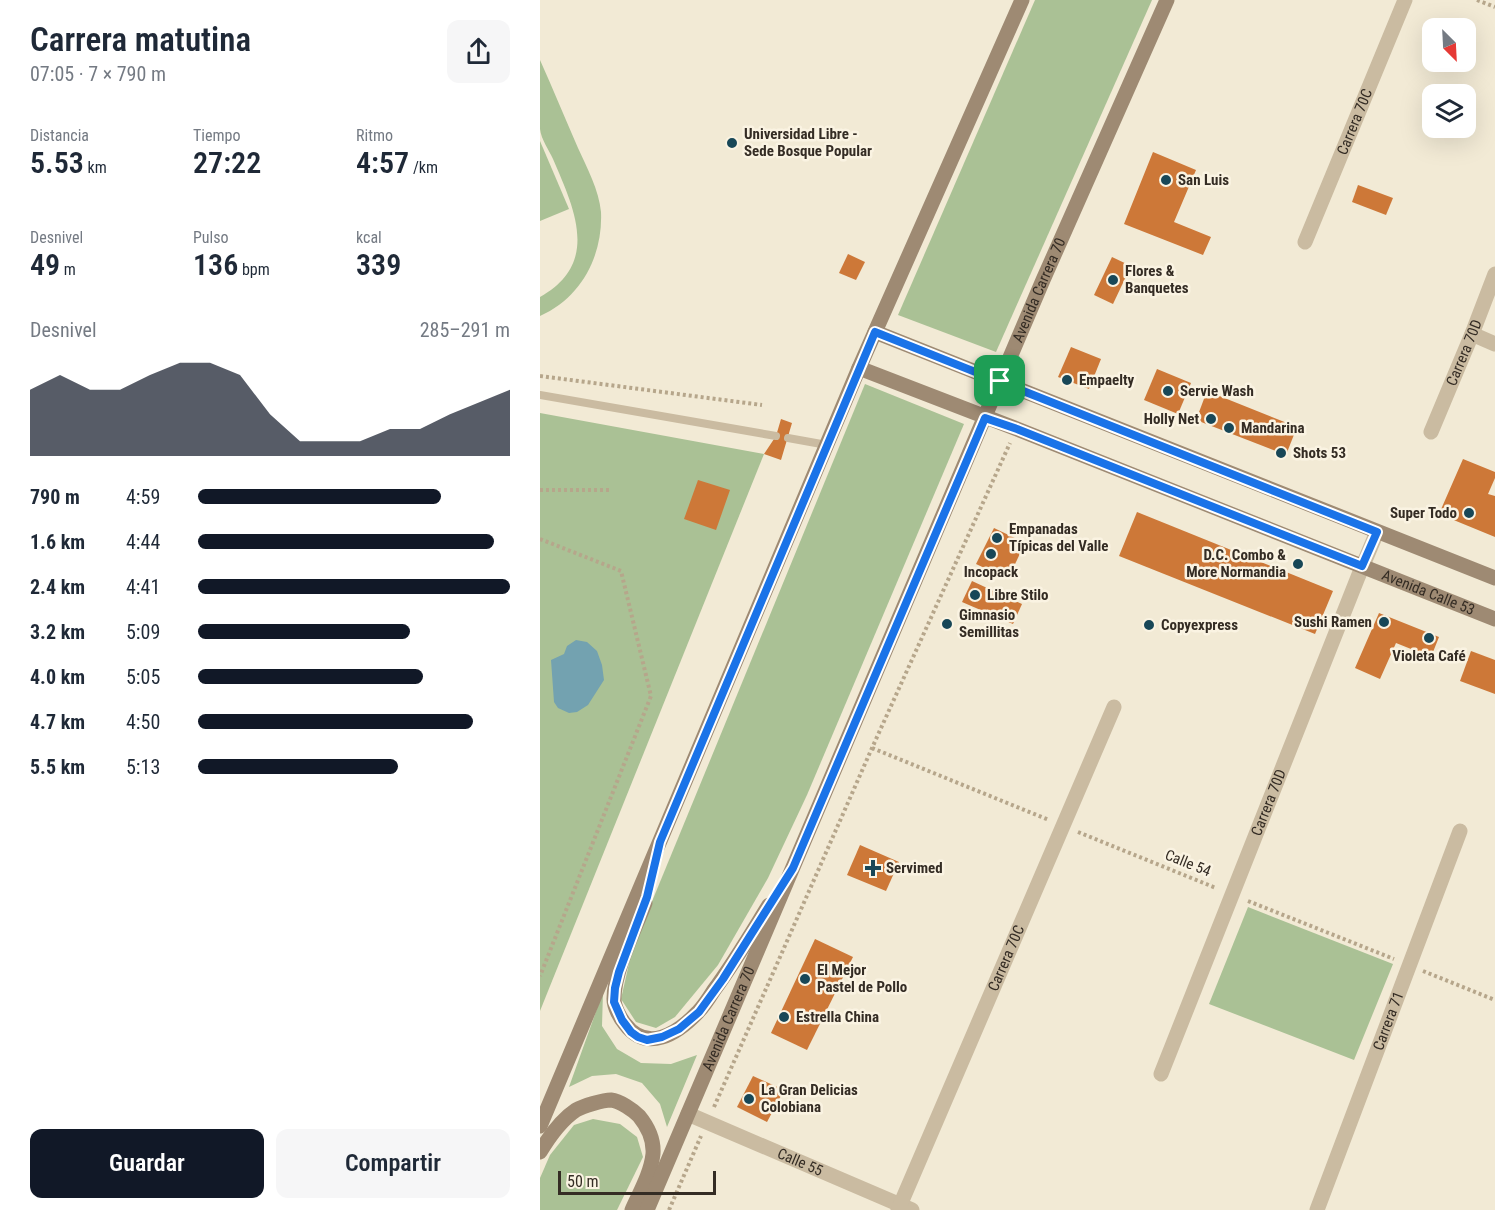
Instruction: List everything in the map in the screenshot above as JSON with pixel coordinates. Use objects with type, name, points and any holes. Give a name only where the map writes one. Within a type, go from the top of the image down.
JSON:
[{"type":"main road","points":[[540,1126],[826,445],[1022,0]]},
{"type":"main road","name":"Avenida Carrera 70","points":[[647,1210],[1000,381],[1167,0]]},
{"type":"main road","points":[[875,332],[1495,578]]},
{"type":"main road","name":"Avenida Calle 53","points":[[859,368],[1495,619]]},
{"type":"main road","points":[[660,842],[647,897],[619,972],[614,1002],[622,1020],[631,1032],[647,1040],[662,1037],[679,1029],[699,1012],[723,979],[793,868]]},
{"type":"main road","points":[[540,1152],[558,1126],[577,1110],[597,1102],[611,1100],[635,1112],[645,1123],[651,1138],[653,1153],[650,1168],[632,1210]]},
{"type":"street","name":"Carrera 70C","points":[[1305,242],[1405,0]]},
{"type":"street","name":"Carrera 70D","points":[[1431,432],[1495,274]]},
{"type":"street","points":[[1472,334],[1495,344]]},
{"type":"street","name":"Carrera 70D","points":[[1161,1074],[1377,532]]},
{"type":"street","name":"Carrera 70C","points":[[903,1209],[1114,707]]},
{"type":"street","name":"Carrera 71","points":[[1317,1210],[1460,831]]},
{"type":"street","name":"Calle 55","points":[[688,1114],[903,1209]]},
{"type":"lane","points":[[540,395],[776,436]]},
{"type":"lane","points":[[788,438],[826,445]]},
{"type":"path","points":[[1477,0],[1495,7]]},
{"type":"path","points":[[540,376],[762,405]]},
{"type":"path","points":[[669,1210],[872,748],[1013,437]]},
{"type":"path","points":[[540,490],[611,490]]},
{"type":"path","points":[[540,539],[621,571],[651,696],[540,976]]},
{"type":"path","name":"Calle 54","points":[[872,748],[1495,1000]]},
{"type":"green space","points":[[1035,0],[1152,0],[996,352],[898,315]]},
{"type":"green space","points":[[540,60],[592,179],[601,212],[601,228],[593,259],[578,287],[554,308],[540,316],[540,297],[559,283],[571,268],[576,251],[577,234],[568,196],[543,141],[540,129]]},
{"type":"green space","points":[[540,141],[569,209],[540,221]]},
{"type":"green space","points":[[865,384],[964,424],[807,795],[768,878],[718,965],[675,1017],[656,1028],[636,1022],[621,999],[632,950]]},
{"type":"green space","points":[[540,413],[764,454],[540,1011]]},
{"type":"green space","points":[[1248,907],[1393,964],[1354,1060],[1209,1004]]},
{"type":"green space","points":[[603,992],[602,1026],[617,1049],[641,1063],[671,1064],[697,1055],[667,1127],[660,1104],[642,1083],[616,1074],[592,1076],[569,1087]]},
{"type":"green space","points":[[593,1119],[620,1124],[637,1137],[643,1157],[617,1210],[540,1210],[540,1178],[550,1155],[574,1125]]},
{"type":"water","points":[[576,640],[587,642],[597,651],[604,680],[588,705],[577,712],[569,713],[558,708],[554,702],[551,660],[564,654],[567,646]]},
{"type":"building","points":[[1153,152],[1196,170],[1174,222],[1211,237],[1203,255],[1124,224]]},
{"type":"building","points":[[1358,185],[1393,198],[1386,215],[1352,202]]},
{"type":"building","points":[[848,254],[865,262],[856,280],[839,273]]},
{"type":"building","name":"Flores & Banquetes","points":[[1112,257],[1131,266],[1113,304],[1094,295]]},
{"type":"building","points":[[1071,347],[1101,359],[1089,389],[1058,377]]},
{"type":"building","name":"Servie Wash","points":[[1157,369],[1191,383],[1178,414],[1144,400]]},
{"type":"building","points":[[1207,391],[1297,427],[1286,455],[1196,420]]},
{"type":"building","points":[[781,419],[792,423],[781,460],[764,454],[776,436]]},
{"type":"building","points":[[1463,459],[1495,472],[1495,478],[1488,494],[1495,496],[1495,537],[1439,514]]},
{"type":"building","points":[[698,480],[730,490],[716,530],[684,519]]},
{"type":"building","points":[[1137,512],[1333,591],[1315,634],[1119,556]]},
{"type":"building","points":[[994,528],[1025,543],[1008,579],[976,564]]},
{"type":"building","points":[[972,581],[1022,604],[1013,624],[962,602]]},
{"type":"building","points":[[1379,613],[1439,637],[1431,657],[1396,643],[1380,679],[1355,668]]},
{"type":"building","points":[[1471,651],[1495,660],[1495,694],[1460,681]]},
{"type":"building","name":"Servimed","points":[[860,845],[899,862],[886,891],[847,875]]},
{"type":"building","points":[[815,939],[853,957],[807,1050],[771,1033]]},
{"type":"building","points":[[753,1076],[784,1090],[767,1122],[737,1107]]},
{"type":"place","name":"Universidad Libre - Sede Bosque Popular","points":[[732,143]]},
{"type":"place","name":"San Luis","points":[[1166,180]]},
{"type":"place","name":"Flores & Banquetes","points":[[1113,280]]},
{"type":"place","name":"Empaelty","points":[[1067,380]]},
{"type":"place","name":"Servie Wash","points":[[1168,391]]},
{"type":"place","name":"Holly Net","points":[[1211,419]]},
{"type":"place","name":"Mandarina","points":[[1229,428]]},
{"type":"place","name":"Shots 53","points":[[1281,453]]},
{"type":"place","name":"Super Todo","points":[[1469,513]]},
{"type":"place","name":"Empanadas Típicas del Valle","points":[[997,538]]},
{"type":"place","name":"Incopack","points":[[991,554]]},
{"type":"place","name":"D.C. Combo & More Normandia","points":[[1298,564]]},
{"type":"place","name":"Libre Stilo","points":[[975,595]]},
{"type":"place","name":"Sushi Ramen","points":[[1384,622]]},
{"type":"place","name":"Gimnasio Semillitas","points":[[947,624]]},
{"type":"place","name":"Copyexpress","points":[[1149,625]]},
{"type":"place","name":"Violeta Café","points":[[1429,638]]},
{"type":"place","name":"Servimed","points":[[873,868]]},
{"type":"place","name":"El Mejor Pastel de Pollo","points":[[805,979]]},
{"type":"place","name":"Estrella China","points":[[784,1017]]},
{"type":"place","name":"La Gran Delicias Colobiana","points":[[749,1099]]},
{"type":"route","points":[[875,332],[1000,381],[1377,532],[1362,566],[985,418],[793,868],[723,979],[699,1012],[679,1029],[662,1037],[647,1040],[638,1037],[622,1020],[614,1002],[615,988],[647,897],[660,842],[875,332]]}]
